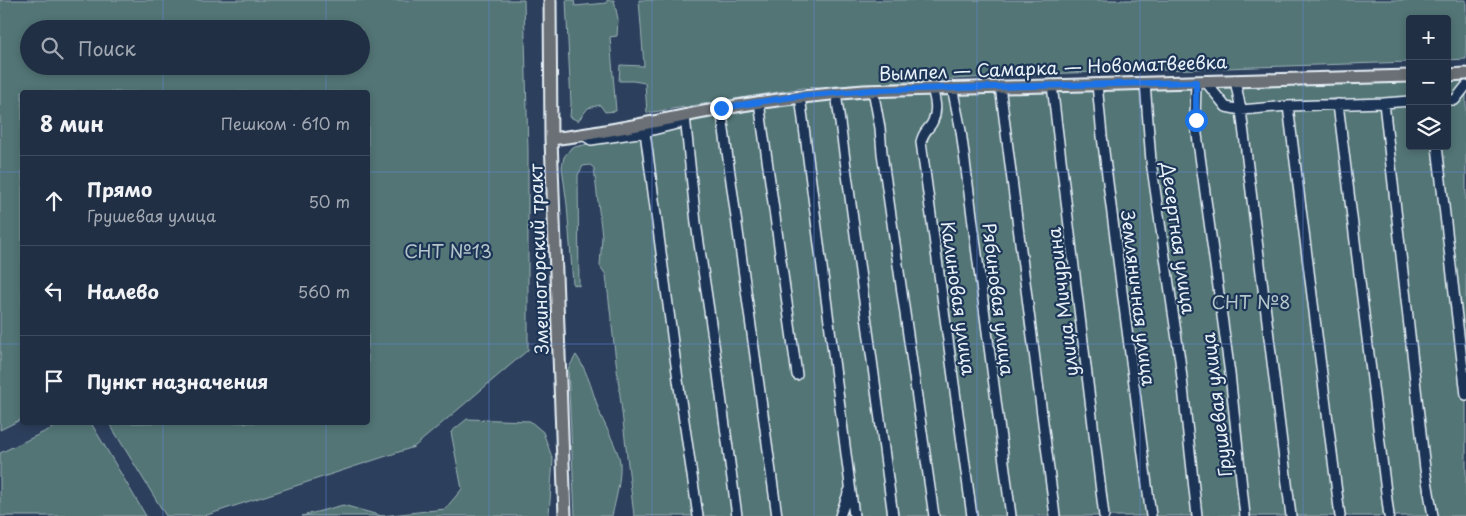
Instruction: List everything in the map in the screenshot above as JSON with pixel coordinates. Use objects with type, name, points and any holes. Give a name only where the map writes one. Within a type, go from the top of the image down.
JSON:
[{"type":"main road","name":"Змеиногорский тракт","points":[[550,0],[551,139],[565,516]]},
{"type":"main road","points":[[1451,74],[1466,74]]},
{"type":"main road","name":"Вымпел — Самарка — Новоматвеевка","points":[[551,139],[585,136],[685,119],[721,108],[759,102],[800,96],[873,90],[1406,76]]},
{"type":"street","points":[[1235,80],[1241,110],[1291,516]]},
{"type":"street","points":[[1201,81],[1226,107],[1241,110],[1288,106],[1406,101]]},
{"type":"street","name":"Грушевая улица","points":[[1201,81],[1196,120],[1230,374],[1246,516]]},
{"type":"street","name":"Десертная улица","points":[[1145,83],[1152,161],[1180,360],[1197,516]]},
{"type":"street","name":"Земляничная улица","points":[[1097,84],[1151,516]]},
{"type":"street","name":"улица Мичурина","points":[[1052,85],[1104,516]]},
{"type":"street","points":[[1000,86],[1055,516]]},
{"type":"street","points":[[1451,100],[1466,86]]},
{"type":"street","name":"Рябиновая улица","points":[[952,87],[961,131],[1011,516]]},
{"type":"street","name":"Калиновая улица","points":[[932,88],[936,107],[933,122],[924,132],[921,142],[972,516]]},
{"type":"street","points":[[873,90],[880,128],[934,516]]},
{"type":"street","points":[[836,93],[894,516]]},
{"type":"street","points":[[800,96],[836,363],[840,412],[854,516]]},
{"type":"street","points":[[1451,100],[1466,99]]},
{"type":"street","points":[[759,102],[797,375]]},
{"type":"street","points":[[1384,103],[1425,469],[1433,516]]},
{"type":"street","points":[[1338,104],[1388,516]]},
{"type":"street","points":[[1288,106],[1340,516]]},
{"type":"street","points":[[721,108],[777,516]]},
{"type":"street","points":[[585,136],[591,140],[645,132],[685,119],[696,222],[737,516]]},
{"type":"street","points":[[645,132],[698,516]]},
{"type":"street","points":[[1437,150],[1466,395]]},
{"type":"street","points":[[840,516],[850,489]]},
{"type":"green space","name":"СНТ №13","points":[[0,0],[524,0],[528,150],[528,350],[414,447],[204,516],[166,516],[110,425],[370,425],[370,90],[20,90],[20,420],[0,430]]},
{"type":"green space","points":[[566,0],[574,0],[575,6],[607,3],[607,0],[614,0],[618,19],[617,36],[610,37],[616,111],[605,112],[600,105],[588,108],[578,121],[570,117]]},
{"type":"green space","points":[[639,0],[1466,0],[1466,59],[1451,60],[1451,15],[1406,15],[1406,62],[1040,74],[803,88],[647,113],[645,83],[619,81],[620,65],[644,66]]},
{"type":"green space","name":"СНТ №8","points":[[1466,78],[1466,516],[634,516],[606,275],[600,266],[602,236],[594,168],[590,165],[583,166],[578,175],[579,286],[573,284],[562,167],[564,157],[571,148],[685,121],[859,96],[999,93],[1048,89],[1406,80],[1406,150],[1451,150],[1451,79]]},
{"type":"green space","points":[[576,355],[588,377],[601,416],[620,462],[619,483],[612,516],[575,516],[568,369]]},
{"type":"green space","points":[[467,419],[530,421],[543,432],[553,460],[549,514],[546,516],[382,516],[445,509],[462,489],[451,432]]},
{"type":"green space","points":[[59,425],[92,425],[146,516],[0,516],[0,453]]},
{"type":"green space","points":[[343,505],[382,516],[302,516]]},
{"type":"route","points":[[721,108],[798,96],[873,90],[1196,82],[1196,120]]}]
